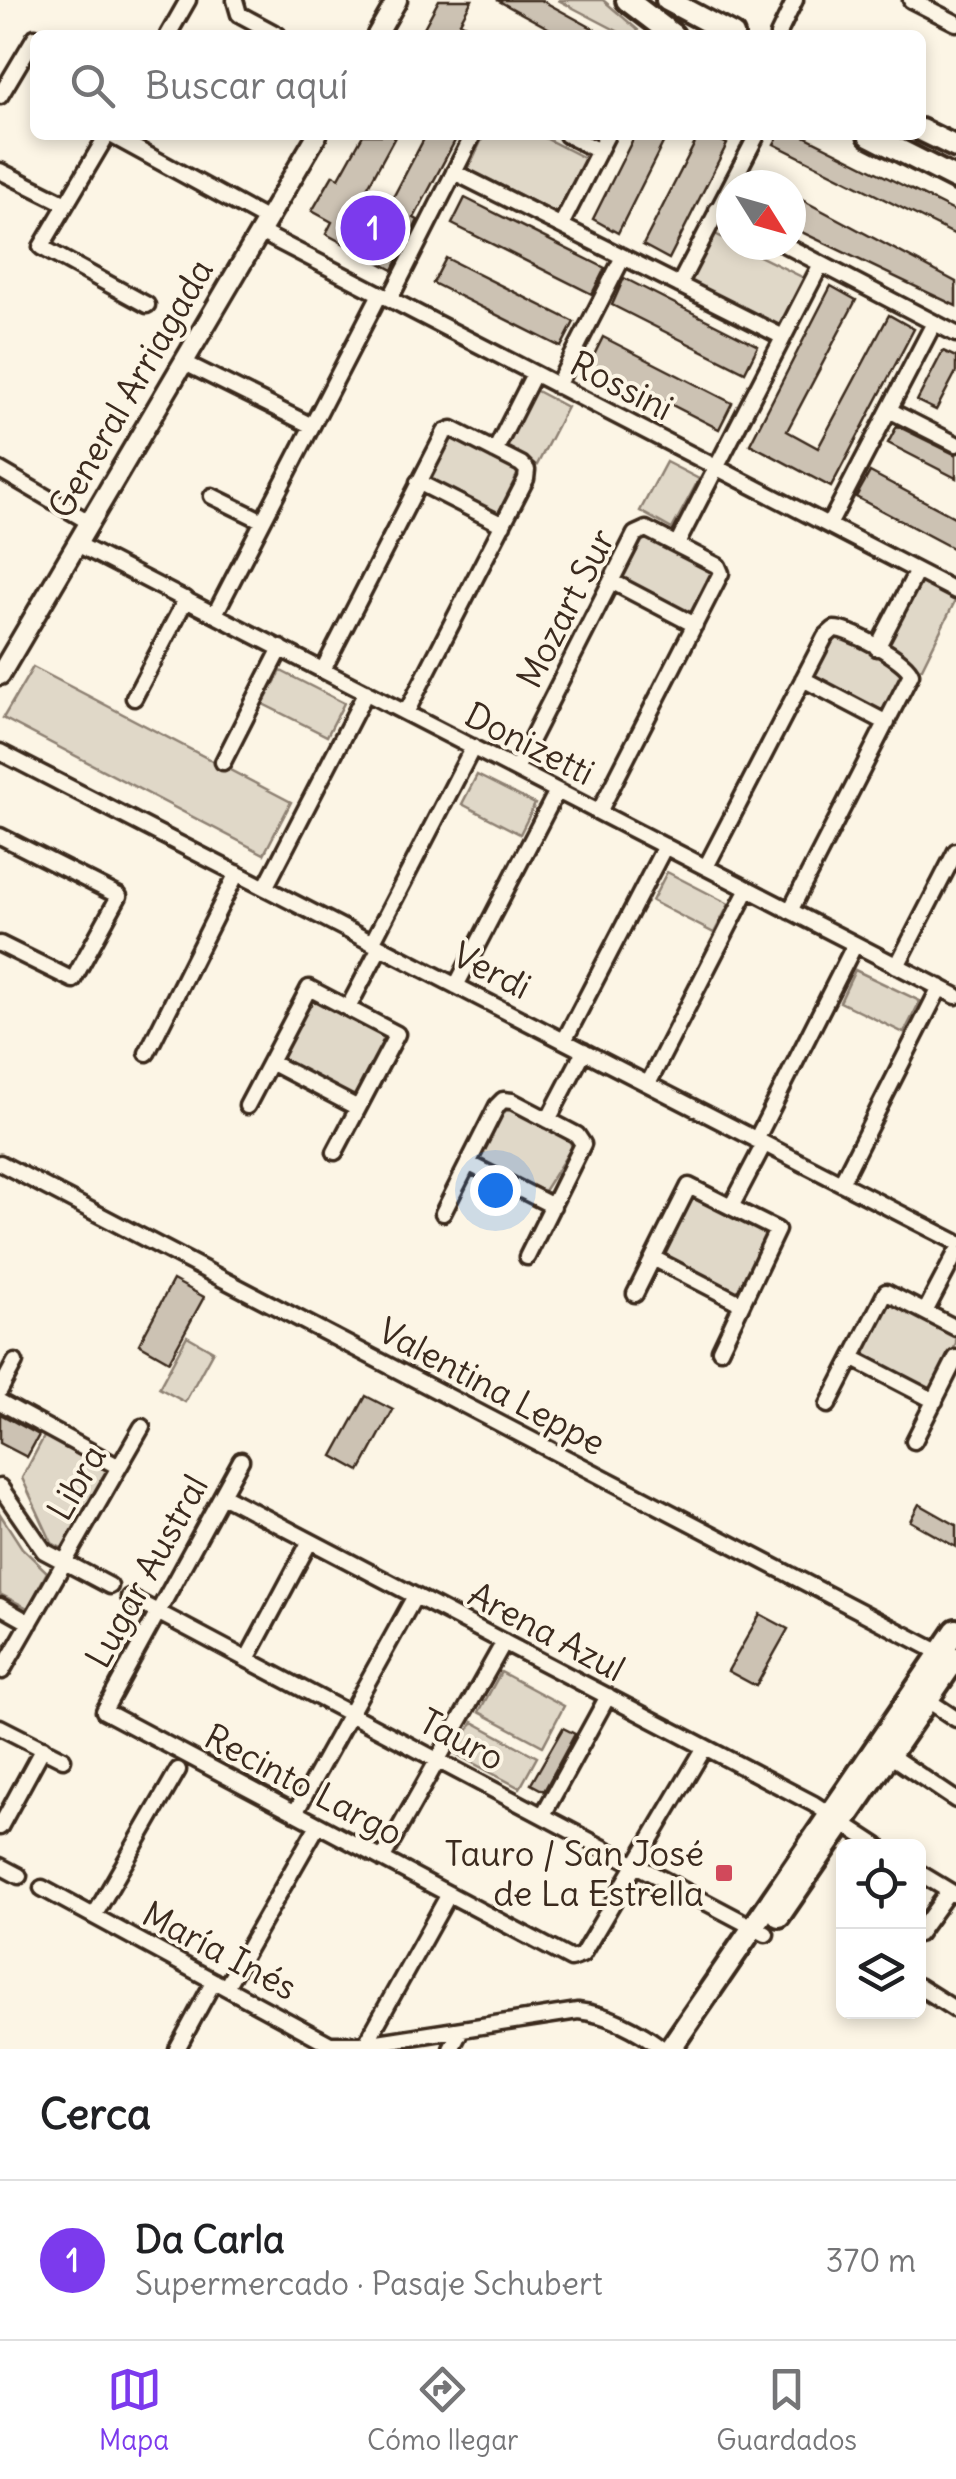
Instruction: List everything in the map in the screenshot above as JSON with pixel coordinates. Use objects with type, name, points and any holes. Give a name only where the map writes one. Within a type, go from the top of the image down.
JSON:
[{"type":"main road","points":[[627,0],[662,30]]},
{"type":"main road","points":[[667,0],[724,30]]},
{"type":"main road","points":[[926,132],[956,147]]},
{"type":"main road","points":[[879,140],[956,179]]},
{"type":"main road","points":[[835,1819],[926,1699],[952,1658],[956,1630]]},
{"type":"main road","points":[[687,2049],[760,1930],[835,1819],[952,1658]]},
{"type":"main road","points":[[667,2049],[760,1930]]},
{"type":"street","points":[[171,30],[188,0]]},
{"type":"street","points":[[236,0],[239,14],[269,30]]},
{"type":"street","points":[[380,30],[397,0]]},
{"type":"street","points":[[781,30],[796,0]]},
{"type":"street","points":[[912,0],[956,23]]},
{"type":"street","points":[[0,96],[30,45]]},
{"type":"street","points":[[106,140],[41,248],[148,306]]},
{"type":"street","name":"Rossini","points":[[118,140],[385,296],[956,591]]},
{"type":"street","name":"General Arriagada","points":[[0,675],[314,140]]},
{"type":"street","points":[[215,614],[312,426],[470,140]]},
{"type":"street","points":[[577,140],[599,151]]},
{"type":"street","points":[[561,225],[604,140]]},
{"type":"street","points":[[742,170],[755,140]]},
{"type":"street","points":[[0,171],[66,204]]},
{"type":"street","points":[[454,172],[783,338]]},
{"type":"street","points":[[679,285],[716,227]]},
{"type":"street","points":[[806,256],[956,334]]},
{"type":"street","points":[[558,386],[623,257]]},
{"type":"street","points":[[598,812],[720,577],[720,569],[677,544],[821,264]]},
{"type":"street","points":[[829,526],[934,323]]},
{"type":"street","points":[[184,362],[312,426]]},
{"type":"street","points":[[495,451],[534,374]]},
{"type":"street","points":[[889,410],[956,444]]},
{"type":"street","points":[[322,670],[448,430],[495,451],[527,470],[526,479],[406,713]]},
{"type":"street","points":[[0,470],[89,522]]},
{"type":"street","points":[[418,482],[503,524]]},
{"type":"street","points":[[212,496],[263,520]]},
{"type":"street","name":"Mozart Sur","points":[[516,769],[635,534],[641,529],[677,544]]},
{"type":"street","name":"Donizetti","points":[[77,544],[956,996]]},
{"type":"street","points":[[877,648],[916,571]]},
{"type":"street","points":[[611,581],[695,625]]},
{"type":"street","points":[[134,698],[186,599]]},
{"type":"street","points":[[706,867],[825,637],[834,629],[842,629],[904,662],[910,679],[790,911]]},
{"type":"street","points":[[223,762],[281,648]]},
{"type":"street","points":[[803,679],[887,723]]},
{"type":"street","points":[[265,888],[366,692]]},
{"type":"street","points":[[348,1008],[473,747]]},
{"type":"street","name":"Verdi","points":[[0,752],[952,1240]]},
{"type":"street","points":[[456,986],[557,790]]},
{"type":"street","points":[[0,836],[118,896],[72,980],[0,944]]},
{"type":"street","points":[[564,1041],[664,846]]},
{"type":"street","points":[[897,966],[956,852]]},
{"type":"street","points":[[147,1053],[237,874]]},
{"type":"street","points":[[648,1084],[748,889]]},
{"type":"street","points":[[731,1207],[856,944]]},
{"type":"street","points":[[246,1106],[309,988],[348,1008],[397,1034],[334,1152]]},
{"type":"street","points":[[841,1183],[940,988]]},
{"type":"street","points":[[548,1120],[584,1051]]},
{"type":"street","points":[[270,1062],[358,1108]]},
{"type":"street","points":[[443,1214],[497,1106],[504,1100],[512,1101],[577,1135],[583,1144],[527,1257]]},
{"type":"street","name":"Valentina Leppe","points":[[0,1163],[952,1658]]},
{"type":"street","points":[[468,1163],[553,1206]]},
{"type":"street","points":[[635,1294],[689,1186],[776,1230],[720,1350]]},
{"type":"street","points":[[952,1240],[956,1220]]},
{"type":"street","points":[[924,1312],[956,1253]]},
{"type":"street","points":[[653,1258],[742,1304]]},
{"type":"street","points":[[828,1405],[886,1292],[956,1328]]},
{"type":"street","points":[[852,1358],[935,1400]]},
{"type":"street","points":[[914,1442],[956,1358]]},
{"type":"street","points":[[0,1390],[15,1362]]},
{"type":"street","points":[[0,1402],[119,1467]]},
{"type":"street","name":"Libra","points":[[2,1671],[142,1427]]},
{"type":"street","name":"Lugar Austral","points":[[104,1711],[242,1460]]},
{"type":"street","points":[[0,1486],[44,1552],[110,1586]]},
{"type":"street","name":"Arena Azul","points":[[222,1495],[814,1804],[867,1839]]},
{"type":"street","points":[[248,1659],[310,1541]]},
{"type":"street","name":"Tauro","points":[[129,1596],[760,1930]]},
{"type":"street","points":[[295,1813],[415,1596]]},
{"type":"street","points":[[0,1606],[30,1622]]},
{"type":"street","points":[[382,1859],[504,1642]]},
{"type":"street","points":[[543,1816],[608,1696]]},
{"type":"street","points":[[926,1699],[956,1719]]},
{"type":"street","name":"Recinto Largo","points":[[104,1711],[572,1959],[582,1955],[636,1864]]},
{"type":"street","points":[[0,1727],[63,1758]]},
{"type":"street","points":[[636,1864],[705,1747]]},
{"type":"street","points":[[0,1827],[42,1748]]},
{"type":"street","points":[[888,1754],[956,1800]]},
{"type":"street","points":[[94,1916],[178,1770]]},
{"type":"street","points":[[177,2049],[318,1825]]},
{"type":"street","points":[[0,1866],[19,1876]]},
{"type":"street","points":[[922,1929],[952,1893],[926,1877]]},
{"type":"street","name":"María Inés","points":[[42,1888],[330,2044],[364,2047],[578,2011],[602,2016],[667,2049]]},
{"type":"street","points":[[364,2047],[449,1894]]},
{"type":"street","points":[[926,1991],[956,2010]]},
{"type":"street","points":[[451,2049],[461,2030]]},
{"type":"shaded area","points":[[558,0],[603,0],[638,30],[615,30]]},
{"type":"shaded area","points":[[482,140],[549,140],[586,159],[559,214],[468,169]]},
{"type":"shaded area","points":[[713,233],[716,260],[768,260],[808,280],[783,329],[689,282]]},
{"type":"shaded area","points":[[533,389],[567,407],[537,465],[503,448]]},
{"type":"shaded area","points":[[451,435],[520,469],[496,517],[426,480]]},
{"type":"shaded area","points":[[666,462],[699,479],[672,529],[640,511]]},
{"type":"shaded area","points":[[645,536],[714,571],[690,615],[621,580]]},
{"type":"shaded area","points":[[917,579],[955,601],[922,668],[905,676],[886,713],[880,714],[809,677],[830,637],[841,634],[880,654]]},
{"type":"shaded area","points":[[33,667],[291,802],[264,854],[3,718]]},
{"type":"shaded area","points":[[281,671],[344,703],[327,736],[263,704]]},
{"type":"shaded area","points":[[477,775],[535,804],[520,834],[462,804]]},
{"type":"shaded area","points":[[667,872],[729,904],[714,933],[652,901]]},
{"type":"shaded area","points":[[855,970],[920,1001],[904,1033],[840,1002]]},
{"type":"shaded area","points":[[312,998],[387,1039],[354,1098],[279,1057]]},
{"type":"shaded area","points":[[510,1107],[568,1137],[572,1147],[544,1191],[479,1158],[502,1109]]},
{"type":"shaded area","points":[[692,1195],[768,1234],[737,1295],[661,1256]]},
{"type":"shaded area","points":[[887,1300],[956,1335],[956,1344],[932,1393],[859,1355]]},
{"type":"shaded area","points":[[187,1336],[213,1351],[185,1402],[159,1388]]},
{"type":"shaded area","points":[[45,1435],[109,1469],[65,1550],[52,1543],[22,1478]]},
{"type":"shaded area","points":[[0,1514],[22,1548],[47,1572],[28,1608],[0,1594]]},
{"type":"shaded area","points":[[501,1672],[564,1706],[543,1746],[479,1712]]},
{"type":"shaded area","points":[[473,1722],[537,1757],[520,1788],[456,1754]]},
{"type":"building","points":[[439,0],[472,0],[460,22],[475,30],[423,30]]},
{"type":"building","points":[[497,0],[541,0],[596,30],[552,30]]},
{"type":"building","points":[[360,140],[393,140],[365,192],[389,205],[423,140],[455,140],[414,218],[418,220],[393,270],[326,234],[332,222],[312,211],[333,175],[339,178]]},
{"type":"building","points":[[632,140],[664,140],[618,233],[593,219]]},
{"type":"building","points":[[696,140],[727,144],[669,259],[643,245]]},
{"type":"building","points":[[776,140],[812,140],[956,212],[956,235],[774,144]]},
{"type":"building","points":[[465,198],[605,268],[592,294],[452,224]]},
{"type":"building","points":[[806,202],[956,282],[956,306],[806,234]]},
{"type":"building","points":[[446,258],[574,322],[561,347],[433,283]]},
{"type":"building","points":[[624,278],[758,346],[745,372],[612,305]]},
{"type":"building","points":[[831,286],[856,300],[787,431],[818,448],[889,315],[914,329],[831,487],[750,444]]},
{"type":"building","points":[[603,337],[732,403],[719,429],[590,363]]},
{"type":"building","points":[[943,351],[956,357],[956,372],[936,410],[917,401]]},
{"type":"building","points":[[897,426],[956,455],[956,478],[888,443]]},
{"type":"building","points":[[870,472],[956,518],[956,550],[856,497]]},
{"type":"building","points":[[173,1280],[204,1297],[169,1361],[139,1344]]},
{"type":"building","points":[[366,1396],[393,1410],[360,1471],[333,1456]]},
{"type":"building","points":[[0,1414],[39,1435],[27,1457],[0,1443]]},
{"type":"building","points":[[919,1504],[956,1525],[956,1547],[910,1521]]},
{"type":"building","points":[[760,1614],[788,1629],[756,1686],[728,1671]]},
{"type":"building","points":[[563,1728],[575,1734],[544,1791],[531,1784]]},
{"type":"place","name":"Da Carla","points":[[373,228]]},
{"type":"place","name":"Tauro / San José de La Estrella","points":[[724,1873]]}]
